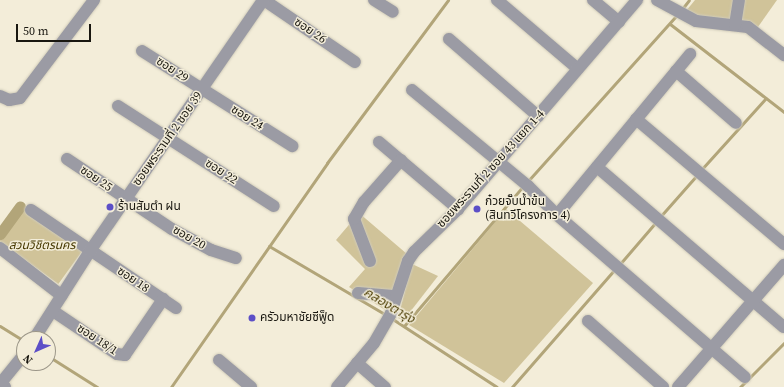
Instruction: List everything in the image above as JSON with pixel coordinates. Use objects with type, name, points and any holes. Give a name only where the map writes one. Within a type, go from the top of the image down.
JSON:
[{"type":"street","points":[[0,96],[9,100],[20,98],[94,0]]},
{"type":"street","name":"ซอย 26","points":[[264,0],[355,62]]},
{"type":"street","name":"ซอยพระรามที่ 2 ซอย 39","points":[[40,331],[90,251],[264,0]]},
{"type":"street","points":[[374,0],[393,12]]},
{"type":"street","points":[[496,0],[578,69]]},
{"type":"street","points":[[593,0],[619,22]]},
{"type":"street","name":"ซอยพระรามที่ 2 ซอย 43 แยก 1-4","points":[[337,387],[357,363],[383,327],[391,313],[411,256],[458,209],[498,164],[637,0]]},
{"type":"street","points":[[657,0],[687,18],[703,22],[735,24],[748,27],[784,55]]},
{"type":"street","points":[[735,24],[739,0]]},
{"type":"street","points":[[449,39],[538,116]]},
{"type":"street","name":"ซอย 29","points":[[142,51],[202,90]]},
{"type":"street","points":[[557,214],[690,54]]},
{"type":"street","points":[[676,71],[736,123]]},
{"type":"street","name":"ซอย 24","points":[[202,90],[292,146]]},
{"type":"street","points":[[412,90],[498,164],[528,186],[557,214],[713,347],[744,377]]},
{"type":"street","name":"ซอย 22","points":[[118,106],[274,206]]},
{"type":"street","points":[[636,119],[784,244]]},
{"type":"street","points":[[379,142],[458,209]]},
{"type":"street","name":"ซอย 25","points":[[67,159],[126,199]]},
{"type":"street","points":[[370,261],[354,219],[364,202],[401,160]]},
{"type":"street","points":[[597,166],[784,326]]},
{"type":"street","name":"ซอย 20","points":[[126,199],[172,229],[211,250],[236,258]]},
{"type":"street","name":"ซอย 18","points":[[31,210],[176,308]]},
{"type":"street","points":[[0,248],[62,296]]},
{"type":"street","points":[[678,387],[784,265]]},
{"type":"street","points":[[358,293],[396,296]]},
{"type":"street","name":"ซอย 18/1","points":[[52,312],[117,354],[126,355],[163,299]]},
{"type":"street","points":[[588,321],[664,387]]},
{"type":"street","points":[[219,360],[251,387]]},
{"type":"street","points":[[357,363],[385,387]]},
{"type":"street","points":[[5,387],[0,384],[16,365]]},
{"type":"green space","points":[[695,0],[777,0],[753,34],[705,25],[686,11]]},
{"type":"green space","name":"สวนวิชิตรนคร","points":[[24,207],[83,250],[58,284],[0,241]]},
{"type":"green space","points":[[506,209],[593,283],[504,383],[409,325]]},
{"type":"green space","points":[[359,213],[407,254],[385,310],[349,287],[365,269],[336,240]]},
{"type":"green space","points":[[412,264],[438,276],[403,321],[398,318]]},
{"type":"waterway","points":[[171,387],[327,163],[448,0]]},
{"type":"waterway","points":[[682,9],[689,0]]},
{"type":"waterway","points":[[527,182],[677,15]]},
{"type":"waterway","points":[[670,24],[784,112]]},
{"type":"waterway","points":[[700,171],[766,98]]},
{"type":"waterway","points":[[659,218],[697,175]]},
{"type":"waterway","points":[[404,326],[523,186]]},
{"type":"waterway","points":[[0,234],[20,206]]},
{"type":"waterway","points":[[619,265],[656,222]]},
{"type":"waterway","name":"คลองตารุ่ง","points":[[269,246],[386,315]]},
{"type":"waterway","points":[[512,387],[615,269]]},
{"type":"waterway","name":"คลองตารุ่ง","points":[[391,318],[497,387]]},
{"type":"waterway","points":[[0,326],[16,336]]},
{"type":"waterway","points":[[740,387],[784,343]]},
{"type":"waterway","points":[[56,361],[97,387]]},
{"type":"place","name":"ร้านสัมตำ ฝน","points":[[110,207]]},
{"type":"place","name":"ก๋วยจั๊บน้ำข้น (สินทวีโครงการ 4)","points":[[477,209]]},
{"type":"place","name":"ครัวมหาชัยซีฟู็ด","points":[[252,318]]}]
